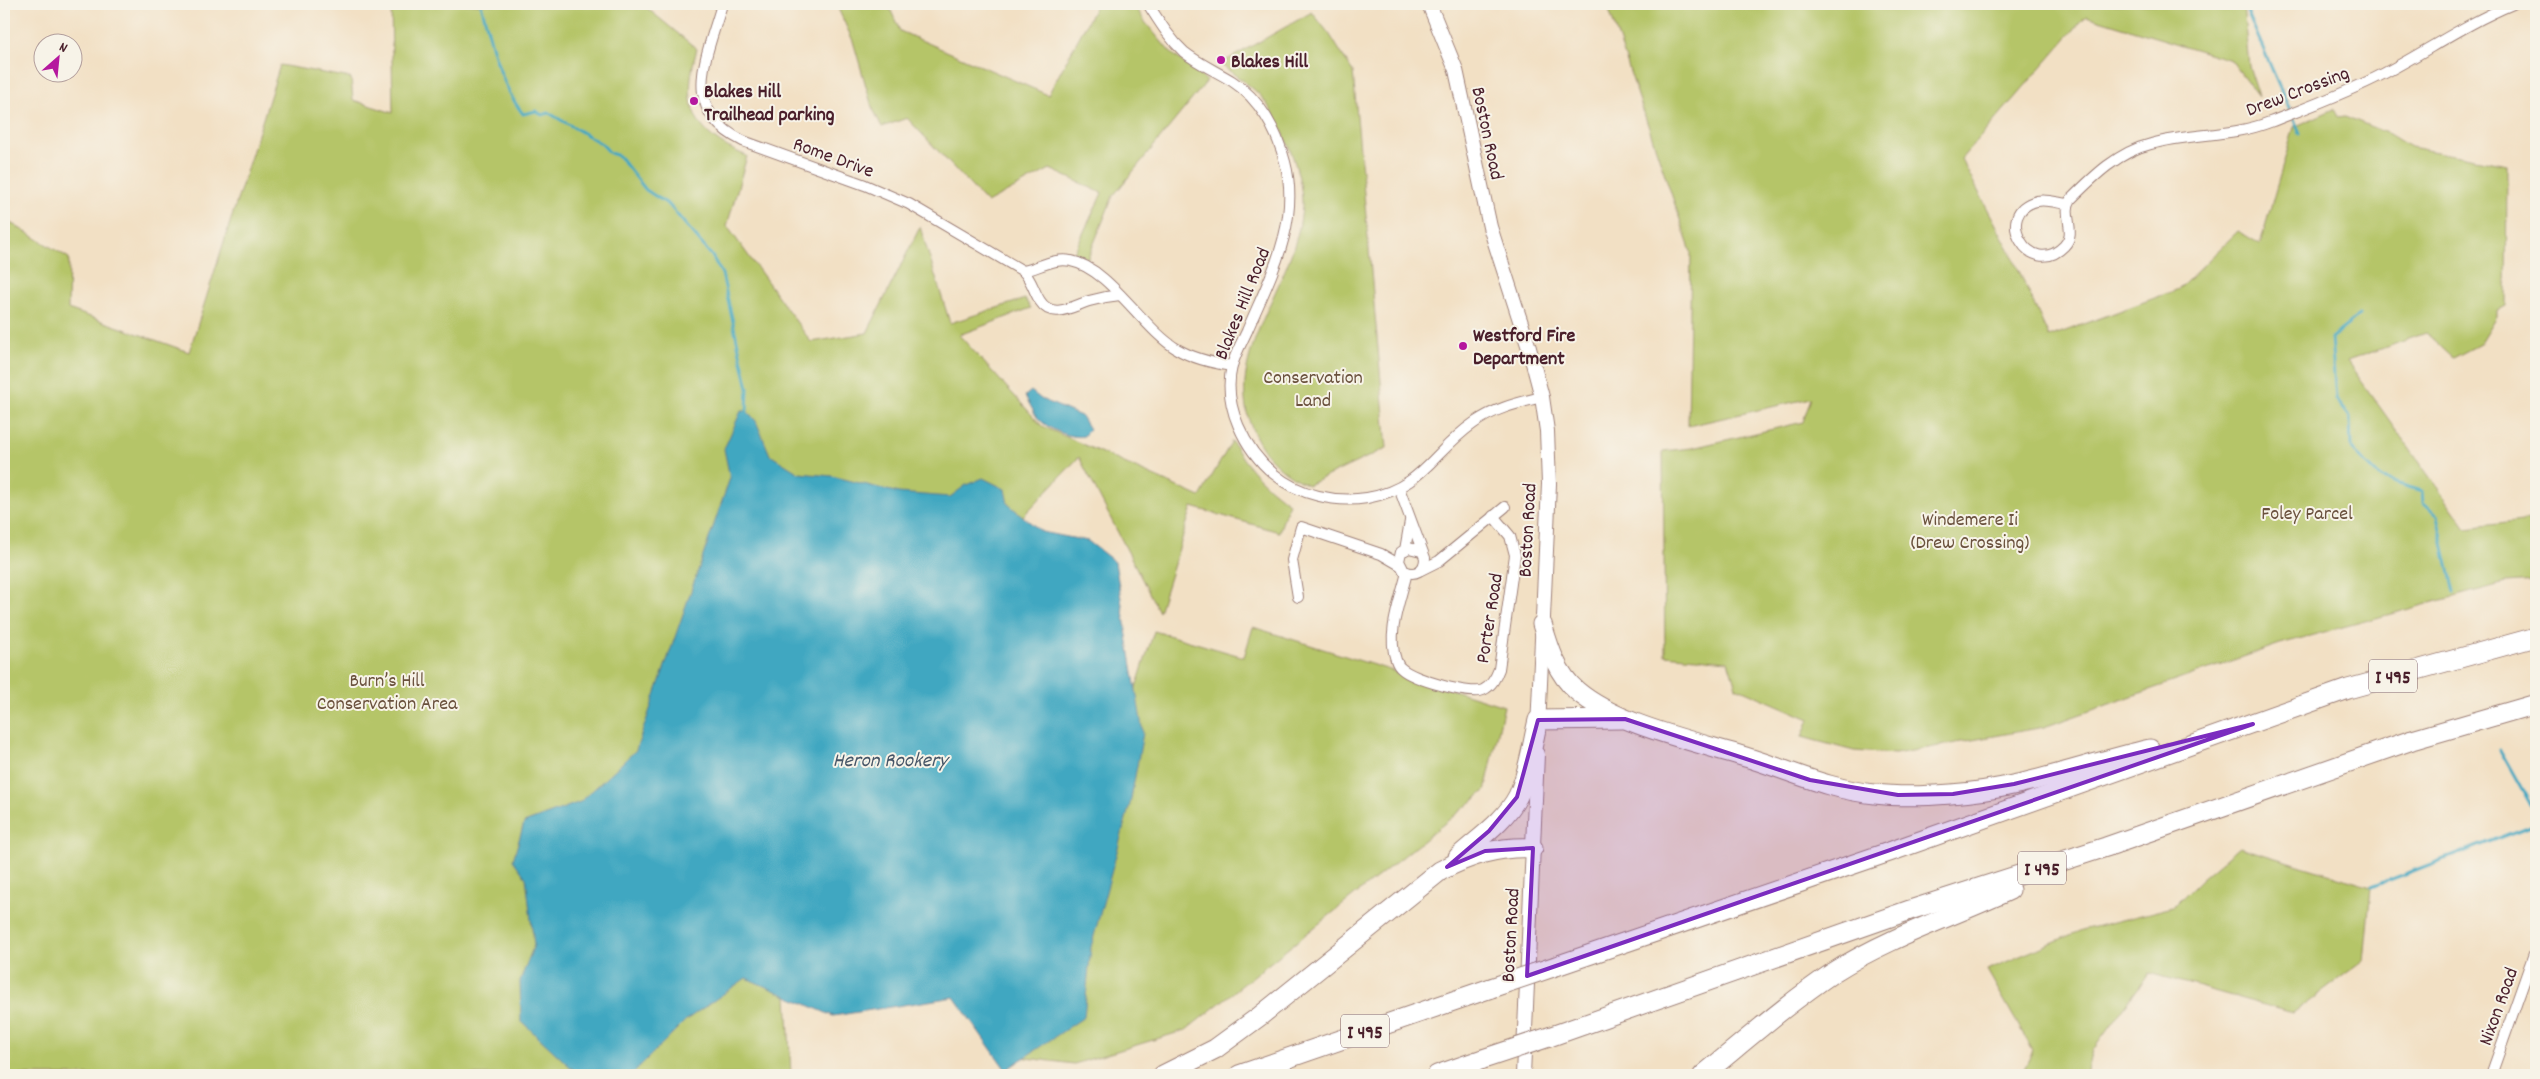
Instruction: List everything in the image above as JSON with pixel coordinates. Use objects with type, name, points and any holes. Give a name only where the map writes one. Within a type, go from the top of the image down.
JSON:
[{"type":"highway","points":[[1542,624],[1558,667],[1574,689],[1587,699],[1625,719],[1755,760],[1810,780],[1845,789],[1898,795],[1953,794],[2014,784],[2253,724]]},
{"type":"highway","name":"I 495","points":[[1239,1075],[2253,724],[2348,689],[2536,637]]},
{"type":"highway","name":"I 495","points":[[1438,1075],[1910,910],[2074,857],[2412,740],[2536,704]]},
{"type":"highway","points":[[1163,1075],[1215,1049],[1260,1016],[1447,868],[1489,831],[1517,797],[1526,773],[1538,720],[1625,719]]},
{"type":"highway","points":[[1447,868],[1485,851],[1533,848]]},
{"type":"highway","points":[[1703,1075],[1794,1001],[1836,972],[1903,936],[2008,891],[2074,857]]},
{"type":"main road","name":"Boston Road","points":[[1429,4],[1456,70],[1490,227],[1529,348],[1542,397],[1549,466],[1523,1075]]},
{"type":"street","name":"Rome Drive","points":[[722,4],[702,80],[704,102],[719,126],[743,141],[865,185],[909,204],[1023,271],[1034,285],[1040,300],[1052,310],[1060,311],[1086,302],[1120,295]]},
{"type":"street","name":"Blakes Hill Road","points":[[1148,4],[1164,30],[1184,52],[1233,82],[1260,108],[1275,134],[1288,173],[1290,200],[1287,230],[1232,366],[1232,397],[1243,437],[1259,460],[1276,476],[1308,493],[1337,499],[1369,497],[1399,488],[1426,470],[1464,431],[1485,416],[1510,404],[1542,397]]},
{"type":"street","name":"Drew Crossing","points":[[2067,204],[2105,167],[2128,152],[2151,144],[2212,136],[2268,123],[2382,75],[2469,24],[2513,4]]},
{"type":"street","points":[[2038,201],[2067,204],[2071,227],[2064,246],[2051,254],[2041,256],[2029,252],[2019,242],[2016,233],[2017,220],[2028,205],[2038,201]]},
{"type":"street","points":[[1023,271],[1060,260],[1071,261],[1093,271],[1176,349],[1200,360],[1232,366]]},
{"type":"street","points":[[1399,488],[1418,537],[1425,562],[1421,570]]},
{"type":"street","points":[[1298,596],[1292,560],[1301,527],[1381,554],[1404,569],[1414,573],[1433,565],[1505,507]]},
{"type":"street","name":"Porter Road","points":[[1404,569],[1394,628],[1394,653],[1399,666],[1414,676],[1469,692],[1488,687],[1495,679],[1499,669],[1514,555],[1510,536],[1494,516]]},
{"type":"street","points":[[1404,569],[1403,551],[1410,520]]},
{"type":"street","points":[[1381,554],[1413,548],[1422,552],[1440,554],[1451,549]]},
{"type":"street","name":"Nixon Road","points":[[2491,1075],[2536,948]]},
{"type":"highlighted area","points":[[1625,719],[1810,780],[1898,795],[1953,794],[2014,784],[2253,724],[1527,976],[1533,848],[1485,851],[1447,867],[1489,831],[1517,797],[1538,720]]},
{"type":"green space","name":"Burn’s Hill Conservation Area","points":[[391,4],[642,4],[697,49],[690,86],[691,102],[695,115],[714,138],[747,156],[727,226],[811,342],[867,333],[920,227],[950,323],[1025,299],[1031,308],[959,335],[1042,426],[1200,497],[1232,441],[1257,476],[1289,503],[1279,532],[1192,507],[1159,612],[1079,457],[877,671],[768,617],[791,1075],[4,1075],[4,219],[69,258],[68,309],[189,352],[280,65],[351,78],[353,100],[393,113]]},
{"type":"green space","points":[[836,4],[888,4],[900,31],[1048,95],[1097,4],[1134,4],[1145,22],[1170,52],[1207,81],[1113,196],[1088,258],[1073,255],[1102,193],[1050,169],[987,203],[907,118],[882,127],[872,107],[853,41]]},
{"type":"green space","name":"Windemere Ii (Drew Crossing)","points":[[1607,4],[2243,4],[2249,66],[2259,97],[2231,60],[2086,16],[1961,159],[2010,251],[2049,337],[2179,289],[2238,231],[2260,244],[2294,127],[2334,109],[2338,117],[2345,116],[2389,134],[2410,147],[2507,165],[2506,306],[2497,310],[2497,316],[2480,344],[2453,358],[2426,333],[2347,361],[2466,528],[2530,520],[2536,529],[2536,581],[2505,583],[2280,644],[2044,727],[1895,754],[1854,751],[1802,737],[1809,719],[1736,687],[1728,661],[1665,655],[1663,451],[1692,448],[1803,422],[1811,398],[1688,426],[1691,252]]},
{"type":"green space","name":"Conservation Land","points":[[1312,12],[1330,35],[1353,72],[1387,448],[1308,485],[1277,465],[1259,443],[1246,406],[1245,377],[1252,349],[1298,234],[1302,205],[1299,179],[1285,136],[1271,110],[1260,95],[1249,85],[1220,64]]},
{"type":"green space","points":[[1253,627],[1504,706],[1485,791],[1186,1030],[1074,1064],[1019,1057],[1154,631],[1244,657]]},
{"type":"green space","points":[[2239,847],[2371,887],[2364,960],[2293,1013],[2149,973],[2093,1050],[2087,1075],[2021,1075],[2033,1051],[1987,970],[2082,930],[2173,907],[2201,879]]},
{"type":"water","points":[[1031,391],[1041,399],[1081,416],[1089,429],[1084,436],[1079,437],[1066,434],[1053,429],[1041,421],[1025,396]]},
{"type":"water","name":"Heron Rookery","points":[[741,411],[747,411],[756,421],[770,455],[799,473],[832,476],[899,493],[950,497],[966,485],[983,478],[1005,489],[1008,504],[1042,532],[1088,541],[1115,562],[1143,733],[1130,804],[1091,947],[1084,1017],[1006,1070],[954,997],[833,1016],[746,978],[686,1020],[631,1075],[579,1075],[521,1021],[520,981],[534,945],[526,878],[513,860],[524,823],[580,802],[636,750],[730,478],[724,449]]},
{"type":"waterway","points":[[481,4],[492,47],[502,75],[523,114],[536,111],[542,115],[549,113],[602,144],[610,153],[619,156],[646,190],[669,205],[712,256],[722,274],[748,388],[747,411]]},
{"type":"waterway","points":[[2244,4],[2300,134]]},
{"type":"waterway","points":[[2360,315],[2331,338],[2336,399],[2350,417],[2351,448],[2382,479],[2422,491],[2423,503],[2437,516],[2454,592]]},
{"type":"waterway","points":[[2500,750],[2532,807],[2536,809]]},
{"type":"waterway","points":[[2371,887],[2536,824]]},
{"type":"place","name":"Blakes Hill","points":[[1221,60]]},
{"type":"place","name":"Blakes Hill Trailhead parking","points":[[694,101]]},
{"type":"place","name":"Westford Fire Department","points":[[1463,346]]},
{"type":"park label","name":"Foley Parcel","points":[[2307,512]]}]
